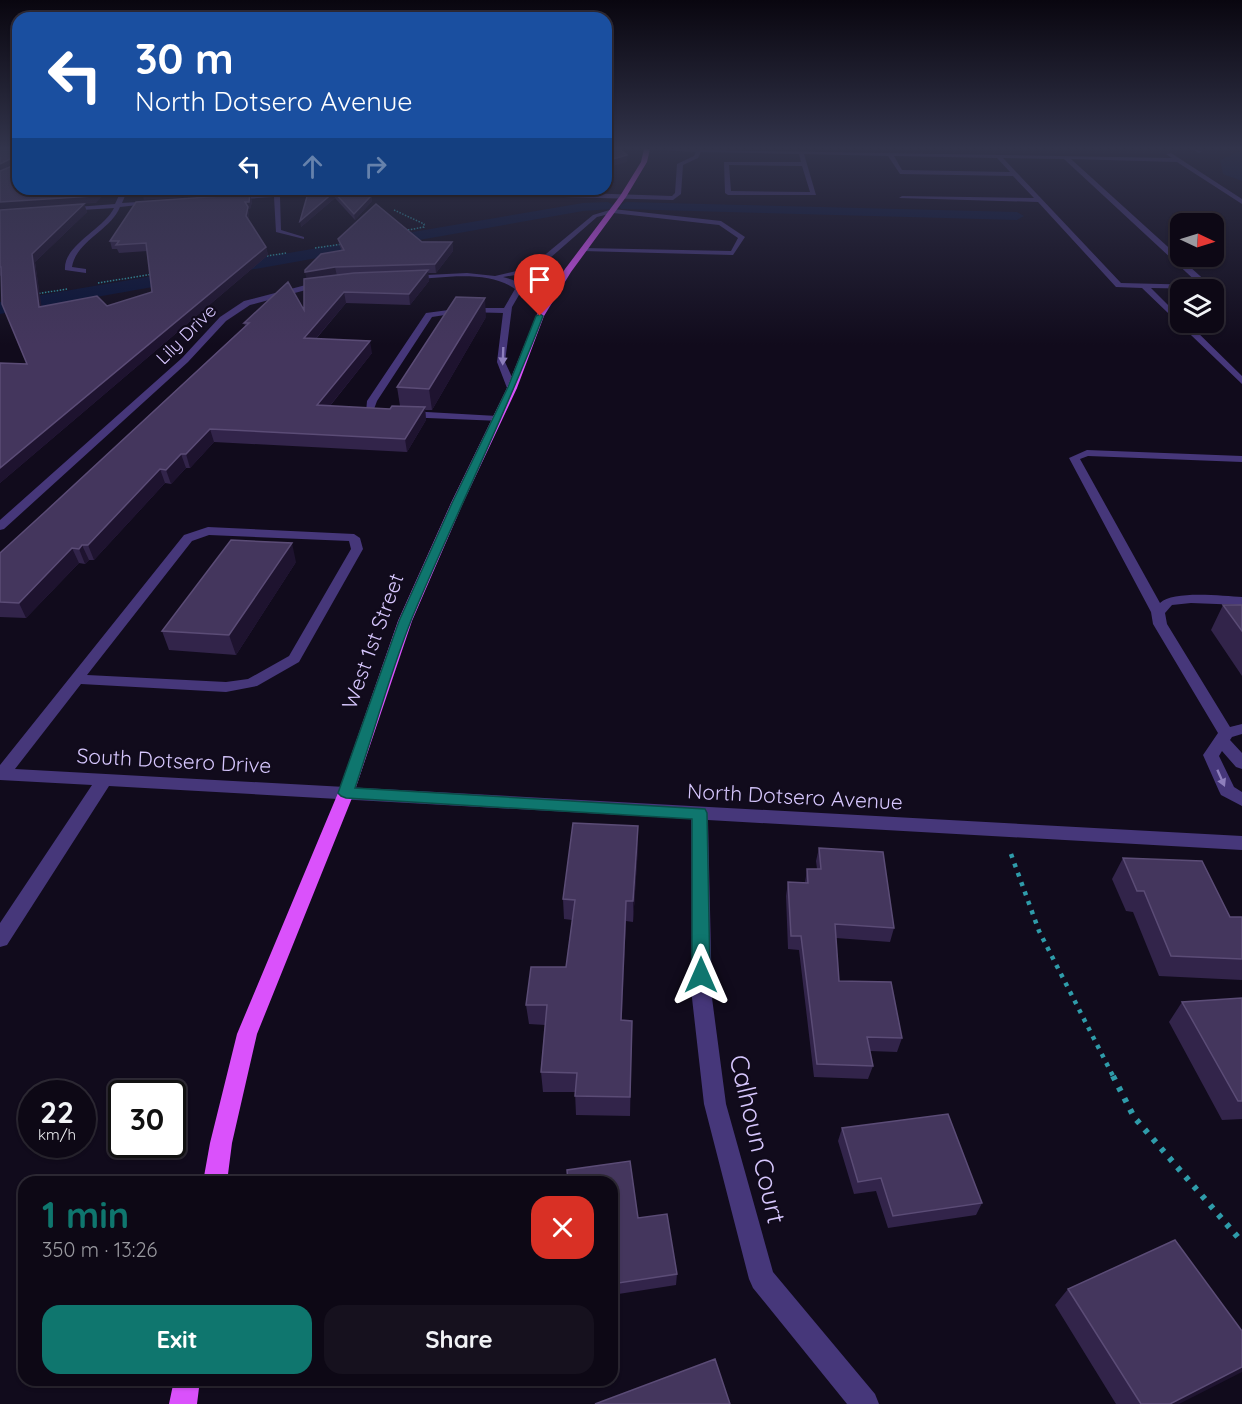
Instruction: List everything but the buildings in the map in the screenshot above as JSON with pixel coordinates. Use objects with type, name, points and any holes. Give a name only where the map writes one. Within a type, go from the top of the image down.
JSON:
[{"type":"main road","name":"West 1st Street","points":[[216,1176],[221,1143],[247,1034],[346,793],[405,621],[512,387],[540,316],[610,215]]},
{"type":"main road","points":[[183,1404],[186,1386]]},
{"type":"street","points":[[82,271],[68,268],[70,257],[114,215]]},
{"type":"street","points":[[277,215],[278,231],[302,238]]},
{"type":"street","points":[[397,278],[492,277],[531,270],[595,216],[600,215]]},
{"type":"street","points":[[584,250],[733,253],[742,237],[722,223],[645,215]]},
{"type":"street","points":[[1053,215],[1119,285],[1207,287],[1128,215]]},
{"type":"street","points":[[492,277],[515,284],[519,288],[508,311],[501,362],[512,387]]},
{"type":"street","name":"Lily Drive","points":[[0,526],[185,360],[223,319],[234,311],[278,292],[340,280]]},
{"type":"street","points":[[1144,285],[1170,311]]},
{"type":"street","points":[[497,419],[378,413],[369,410],[372,401],[429,315],[464,310],[508,311]]},
{"type":"street","points":[[1192,333],[1242,381]]},
{"type":"street","points":[[1242,459],[1087,453],[1074,458],[1158,612],[1161,624],[1224,737],[1242,763]]},
{"type":"street","points":[[1,774],[188,537],[208,531],[354,538],[357,549],[294,659],[252,683],[226,687],[76,679]]},
{"type":"street","points":[[1158,612],[1168,602],[1191,599],[1242,601]]},
{"type":"street","points":[[1242,729],[1224,737],[1211,754],[1227,791],[1242,800]]},
{"type":"street","name":"South Dotsero Drive","points":[[1,774],[346,793]]},
{"type":"street","points":[[0,939],[105,779]]},
{"type":"street","name":"North Dotsero Avenue","points":[[346,793],[1242,843]]},
{"type":"street","name":"Calhoun Court","points":[[699,813],[702,998],[715,1104],[762,1279],[865,1404]]},
{"type":"path","points":[[403,231],[424,227],[424,224],[404,215]]},
{"type":"path","points":[[307,249],[351,242]]},
{"type":"path","points":[[260,257],[296,251]]},
{"type":"path","points":[[90,285],[154,274]]},
{"type":"path","points":[[34,294],[68,288]]},
{"type":"path","points":[[1003,830],[1040,931],[1134,1117],[1242,1242]]},
{"type":"waterway","points":[[0,308],[540,215]]},
{"type":"waterway","points":[[959,215],[1017,216]]},
{"type":"route","points":[[540,316],[512,387],[405,621],[346,793],[699,813],[701,975]]}]
